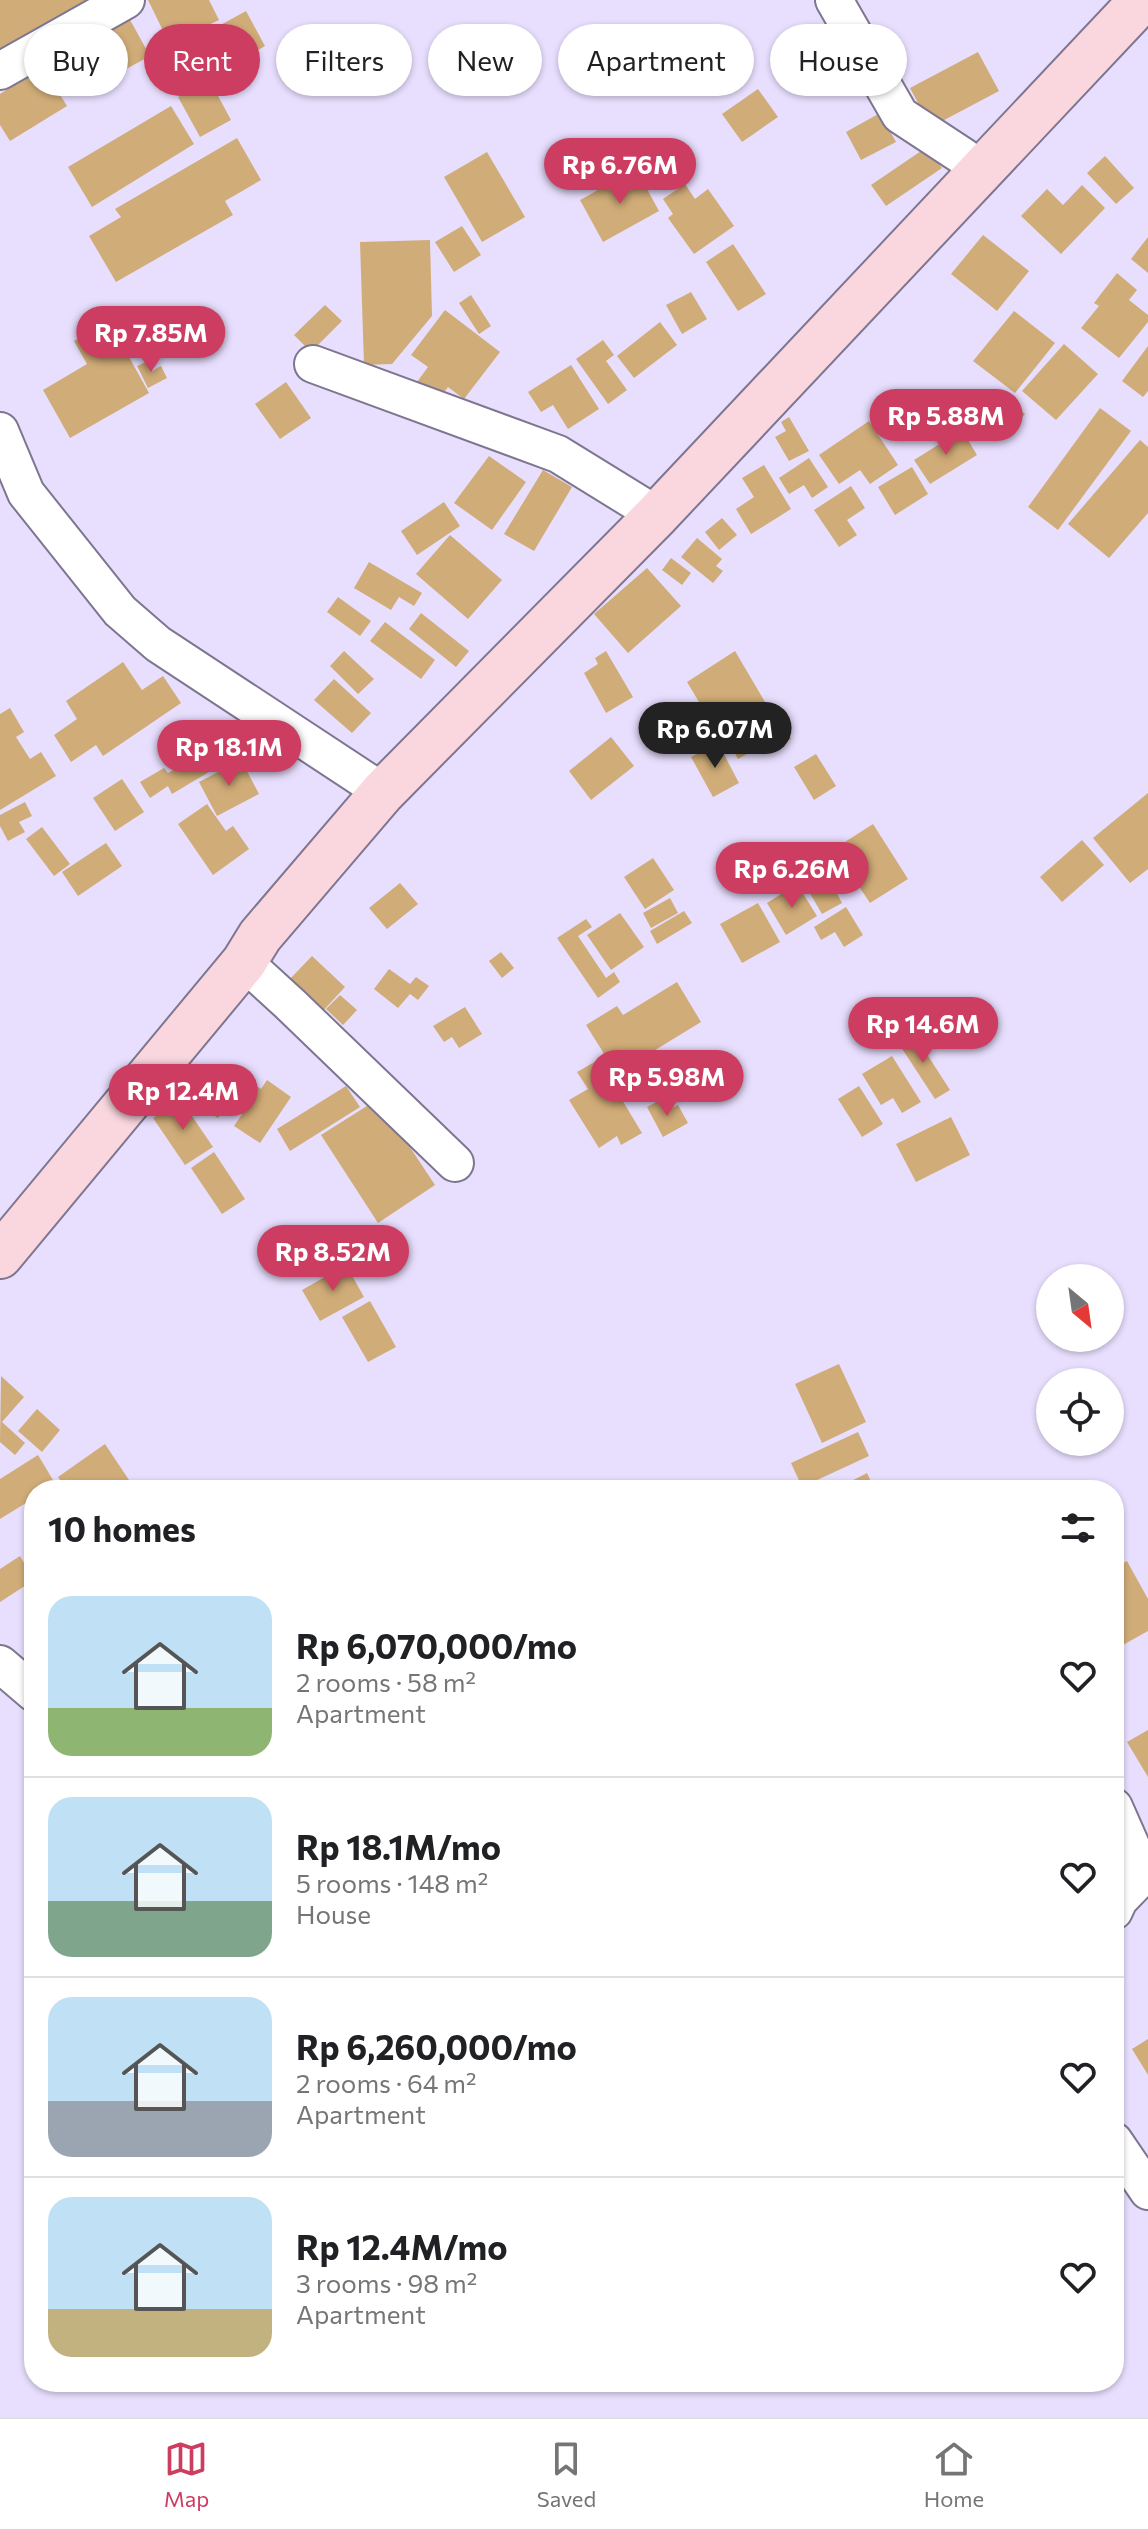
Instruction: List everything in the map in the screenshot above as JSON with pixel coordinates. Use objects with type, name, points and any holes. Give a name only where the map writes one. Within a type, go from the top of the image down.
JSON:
[{"type":"street","points":[[0,71],[126,0]]},
{"type":"street","points":[[834,0],[900,115],[964,157],[976,175]]},
{"type":"street","points":[[0,1256],[244,962],[260,936],[383,792],[657,515],[1142,0]]},
{"type":"street","points":[[313,364],[558,454],[657,515]]},
{"type":"street","points":[[0,431],[13,501],[120,611],[158,644],[383,792]]},
{"type":"street","points":[[244,962],[455,1163]]},
{"type":"street","points":[[0,1664],[24,1684]]},
{"type":"street","points":[[1124,1828],[1146,1873],[1124,1895]]},
{"type":"street","points":[[1124,2156],[1148,2191]]},
{"type":"building","points":[[0,0],[98,0],[54,24],[24,24],[24,41],[0,54]]},
{"type":"building","points":[[148,0],[209,0],[219,20],[210,24],[160,24]]},
{"type":"building","points":[[246,11],[253,24],[222,24]]},
{"type":"building","points":[[129,18],[144,45],[144,59],[128,68],[128,24],[118,24]]},
{"type":"building","points":[[978,52],[999,91],[931,127],[910,88]]},
{"type":"building","points":[[24,79],[24,96],[61,96],[67,106],[10,141],[0,125],[0,94]]},
{"type":"building","points":[[758,89],[778,117],[742,142],[722,114],[748,96],[754,96]]},
{"type":"building","points":[[218,96],[231,120],[200,137],[178,97]]},
{"type":"building","points":[[171,106],[194,144],[92,207],[68,167]]},
{"type":"building","points":[[880,113],[896,142],[861,160],[846,132]]},
{"type":"building","points":[[237,138],[261,180],[225,201],[233,215],[116,282],[89,236],[121,217],[115,209]]},
{"type":"building","points":[[927,147],[942,168],[886,206],[871,185]]},
{"type":"building","points":[[487,152],[525,217],[482,242],[444,177]]},
{"type":"building","points":[[1105,156],[1134,188],[1116,204],[1087,173]]},
{"type":"building","points":[[636,169],[659,211],[603,242],[580,200]]},
{"type":"building","points":[[685,184],[695,199],[708,189],[734,226],[694,254],[668,218],[673,214],[663,199]]},
{"type":"building","points":[[1082,185],[1105,208],[1061,254],[1021,216],[1047,189],[1063,205]]},
{"type":"building","points":[[462,226],[481,255],[454,272],[435,242]]},
{"type":"building","points":[[983,235],[1029,271],[997,311],[951,274]]},
{"type":"building","points":[[1148,237],[1148,273],[1131,259]]},
{"type":"building","points":[[430,240],[432,316],[392,364],[364,365],[360,242]]},
{"type":"building","points":[[733,244],[766,294],[738,311],[706,262]]},
{"type":"building","points":[[1117,273],[1137,290],[1129,300],[1148,315],[1148,322],[1119,358],[1081,328],[1099,306],[1094,303]]},
{"type":"building","points":[[691,292],[707,319],[682,334],[666,305]]},
{"type":"building","points":[[471,295],[491,326],[479,334],[459,303]]},
{"type":"building","points":[[325,305],[342,321],[311,352],[294,335]]},
{"type":"building","points":[[445,310],[500,352],[464,399],[448,387],[439,399],[417,382],[428,367],[411,355]]},
{"type":"building","points":[[1014,311],[1055,343],[1015,393],[973,361]]},
{"type":"building","points":[[109,321],[149,393],[70,438],[43,390],[87,364],[74,341]]},
{"type":"building","points":[[660,322],[677,345],[634,378],[617,356]]},
{"type":"building","points":[[603,340],[614,355],[606,361],[627,390],[608,404],[576,359]]},
{"type":"building","points":[[1064,344],[1098,374],[1056,420],[1022,391]]},
{"type":"building","points":[[1148,346],[1148,391],[1143,397],[1122,381]]},
{"type":"building","points":[[148,361],[152,371],[161,366],[167,378],[148,388],[137,366]]},
{"type":"building","points":[[571,365],[599,409],[568,429],[553,405],[541,412],[528,392]]},
{"type":"building","points":[[286,382],[311,418],[280,439],[255,404]]},
{"type":"building","points":[[1002,396],[1025,414],[1010,432],[988,415]]},
{"type":"building","points":[[1100,408],[1131,431],[1058,530],[1028,507]]},
{"type":"building","points":[[789,417],[809,451],[789,461],[775,437],[786,431],[781,422]]},
{"type":"building","points":[[869,421],[898,465],[870,484],[860,470],[839,484],[819,455]]},
{"type":"building","points":[[962,430],[977,455],[930,484],[914,460]]},
{"type":"building","points":[[1140,440],[1148,447],[1148,513],[1109,558],[1068,524]]},
{"type":"building","points":[[489,456],[526,482],[492,530],[454,503]]},
{"type":"building","points":[[809,458],[828,487],[812,498],[804,485],[789,494],[779,478]]},
{"type":"building","points":[[764,465],[791,509],[751,534],[736,509],[754,497],[742,478]]},
{"type":"building","points":[[912,467],[928,494],[895,515],[878,487]]},
{"type":"building","points":[[543,470],[572,487],[534,551],[504,534]]},
{"type":"building","points":[[851,486],[865,508],[847,520],[857,535],[839,547],[814,510]]},
{"type":"building","points":[[444,502],[460,526],[417,555],[401,531]]},
{"type":"building","points":[[722,518],[737,535],[719,550],[705,532]]},
{"type":"building","points":[[450,535],[502,580],[468,619],[416,574]]},
{"type":"building","points":[[697,538],[722,559],[716,566],[723,571],[713,583],[681,557]]},
{"type":"building","points":[[671,558],[691,573],[682,585],[662,570]]},
{"type":"building","points":[[369,562],[422,593],[414,606],[399,597],[391,610],[354,588]]},
{"type":"building","points":[[647,568],[681,606],[628,653],[594,614]]},
{"type":"building","points":[[338,597],[371,621],[360,636],[327,612]]},
{"type":"building","points":[[421,613],[469,651],[456,667],[409,629]]},
{"type":"building","points":[[385,622],[435,660],[421,679],[370,641]]},
{"type":"building","points":[[344,651],[374,679],[358,694],[330,666]]},
{"type":"building","points":[[606,651],[633,697],[606,713],[584,673],[598,664],[595,658]]},
{"type":"building","points":[[735,651],[765,702],[734,721],[728,712],[711,722],[687,682]]},
{"type":"building","points":[[123,662],[142,690],[163,676],[181,703],[103,756],[96,745],[71,762],[54,735],[77,719],[66,701]]},
{"type":"building","points":[[334,679],[371,713],[352,733],[314,700]]},
{"type":"building","points":[[696,705],[710,731],[696,737],[683,712]]},
{"type":"building","points":[[774,707],[791,739],[776,747],[772,740],[738,759],[724,733]]},
{"type":"building","points":[[10,708],[24,732],[16,737],[30,759],[41,752],[56,776],[0,810],[0,714]]},
{"type":"building","points":[[611,737],[634,766],[591,800],[569,771]]},
{"type":"building","points":[[718,743],[739,783],[713,797],[691,757]]},
{"type":"building","points":[[209,749],[219,766],[172,794],[168,786],[150,798],[140,782],[164,768],[168,773]]},
{"type":"building","points":[[816,754],[836,786],[814,800],[794,767]]},
{"type":"building","points":[[241,760],[259,794],[217,816],[199,782]]},
{"type":"building","points":[[122,779],[144,812],[115,831],[93,798]]},
{"type":"building","points":[[1148,793],[1148,869],[1130,883],[1093,838]]},
{"type":"building","points":[[25,802],[32,816],[19,822],[25,832],[8,841],[0,826],[0,815]]},
{"type":"building","points":[[207,804],[226,831],[233,826],[249,849],[213,875],[178,824]]},
{"type":"building","points":[[873,824],[908,879],[870,903],[834,849]]},
{"type":"building","points":[[42,827],[70,864],[54,876],[26,839]]},
{"type":"building","points":[[1082,840],[1104,865],[1062,902],[1040,877]]},
{"type":"building","points":[[106,843],[122,866],[78,896],[62,872]]},
{"type":"building","points":[[653,858],[674,890],[645,909],[624,877]]},
{"type":"building","points":[[829,878],[842,903],[822,914],[808,890]]},
{"type":"building","points":[[400,883],[418,904],[387,929],[369,908]]},
{"type":"building","points":[[797,884],[817,916],[786,935],[767,903]]},
{"type":"building","points":[[670,898],[678,913],[651,928],[643,913]]},
{"type":"building","points":[[758,903],[780,942],[742,963],[720,924]]},
{"type":"building","points":[[846,907],[863,935],[844,947],[835,932],[821,940],[814,927]]},
{"type":"building","points":[[684,911],[692,923],[657,944],[650,931]]},
{"type":"building","points":[[620,913],[644,947],[611,970],[587,935]]},
{"type":"building","points":[[586,919],[592,927],[578,936],[606,978],[614,972],[620,982],[598,998],[557,938]]},
{"type":"building","points":[[501,952],[514,968],[502,978],[489,961]]},
{"type":"building","points":[[312,956],[345,987],[321,1013],[288,981]]},
{"type":"building","points":[[389,969],[410,984],[416,977],[429,986],[418,1000],[410,994],[398,1008],[374,989]]},
{"type":"building","points":[[677,982],[701,1022],[647,1055],[663,1082],[633,1100],[586,1025],[617,1006],[623,1015]]},
{"type":"building","points":[[340,995],[357,1010],[343,1025],[326,1009]]},
{"type":"building","points":[[465,1007],[482,1034],[459,1048],[452,1037],[444,1042],[433,1026]]},
{"type":"building","points":[[912,1031],[950,1090],[935,1099],[897,1041]]},
{"type":"building","points":[[892,1056],[921,1102],[902,1113],[893,1098],[881,1105],[862,1074]]},
{"type":"building","points":[[698,1057],[714,1087],[686,1102],[670,1073]]},
{"type":"building","points":[[598,1060],[642,1133],[621,1145],[617,1136],[599,1148],[569,1100],[588,1089],[577,1072]]},
{"type":"building","points":[[232,1069],[261,1089],[267,1080],[291,1097],[260,1143],[234,1126],[245,1110],[230,1101],[218,1118],[204,1109]]},
{"type":"building","points":[[346,1086],[360,1107],[290,1151],[277,1129]]},
{"type":"building","points":[[859,1086],[883,1124],[862,1137],[838,1099]]},
{"type":"building","points":[[378,1099],[435,1185],[378,1223],[321,1135]]},
{"type":"building","points":[[662,1099],[668,1110],[678,1105],[688,1123],[663,1137],[647,1107]]},
{"type":"building","points":[[181,1100],[213,1147],[185,1165],[153,1118]]},
{"type":"building","points":[[951,1117],[970,1155],[916,1182],[896,1144]]},
{"type":"building","points":[[214,1152],[245,1199],[222,1214],[191,1168]]},
{"type":"building","points":[[346,1265],[364,1297],[320,1321],[302,1290]]},
{"type":"building","points":[[370,1301],[396,1347],[368,1362],[342,1317]]},
{"type":"building","points":[[839,1364],[866,1422],[822,1443],[795,1384]]},
{"type":"building","points":[[1,1376],[24,1397],[2,1422],[25,1443],[15,1455],[0,1442]]},
{"type":"building","points":[[37,1409],[60,1430],[42,1452],[18,1431]]},
{"type":"building","points":[[858,1432],[869,1456],[817,1480],[799,1480],[791,1463]]},
{"type":"building","points":[[105,1444],[129,1480],[60,1480],[58,1477]]},
{"type":"building","points":[[38,1455],[53,1480],[24,1480],[24,1504],[0,1519],[0,1479]]},
{"type":"building","points":[[867,1473],[870,1480],[853,1480]]},
{"type":"building","points":[[20,1556],[24,1563],[24,1586],[0,1602],[0,1569]]},
{"type":"building","points":[[1127,1561],[1148,1599],[1148,1631],[1124,1644],[1124,1563]]},
{"type":"building","points":[[1148,1730],[1148,1777],[1127,1742]]},
{"type":"building","points":[[1148,2039],[1148,2075],[1132,2049]]}]
